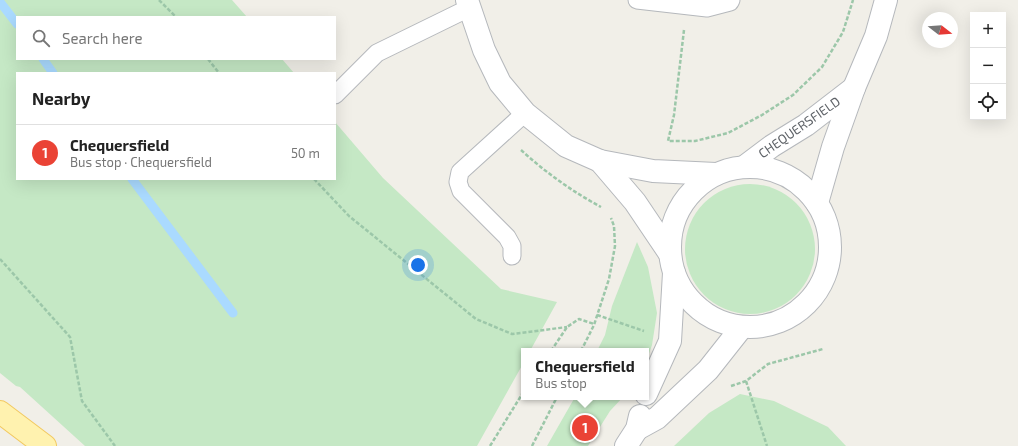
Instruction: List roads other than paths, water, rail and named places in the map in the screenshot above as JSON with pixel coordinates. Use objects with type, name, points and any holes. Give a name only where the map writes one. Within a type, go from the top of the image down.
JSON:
[{"type":"main road","points":[[0,412],[44,446]]},
{"type":"street","name":"CHEQUERSFIELD","points":[[817,203],[833,147],[854,88],[876,36],[886,0]]},
{"type":"street","points":[[468,4],[484,50],[500,83],[526,113],[566,146],[600,161],[654,171],[716,174]]},
{"type":"street","name":"CHEQUERSFIELD","points":[[744,167],[772,146],[806,125],[854,88]]},
{"type":"street","points":[[600,161],[651,223],[672,263],[684,292],[700,309],[720,321],[742,327],[768,325],[791,315],[811,299],[824,277],[830,252],[828,227],[817,203],[804,187],[786,175],[765,168],[744,167],[729,169],[716,174],[696,188],[680,207],[672,230],[672,263],[670,341],[649,387]]},
{"type":"street","points":[[631,438],[658,418],[708,370],[742,327]]},
{"type":"street","points":[[631,438],[644,400]]},
{"type":"lane","points":[[637,0],[707,8],[730,2],[731,0]]},
{"type":"lane","points":[[336,94],[377,53],[468,4]]},
{"type":"lane","points":[[512,256],[512,246],[507,237],[461,191],[458,182],[460,172],[526,113]]},
{"type":"waterway","points":[[0,2],[16,23]]},
{"type":"waterway","points":[[44,60],[52,72]]},
{"type":"waterway","points":[[133,180],[233,313]]},
{"type":"place","name":"Chequersfield","points":[[585,428]]}]
